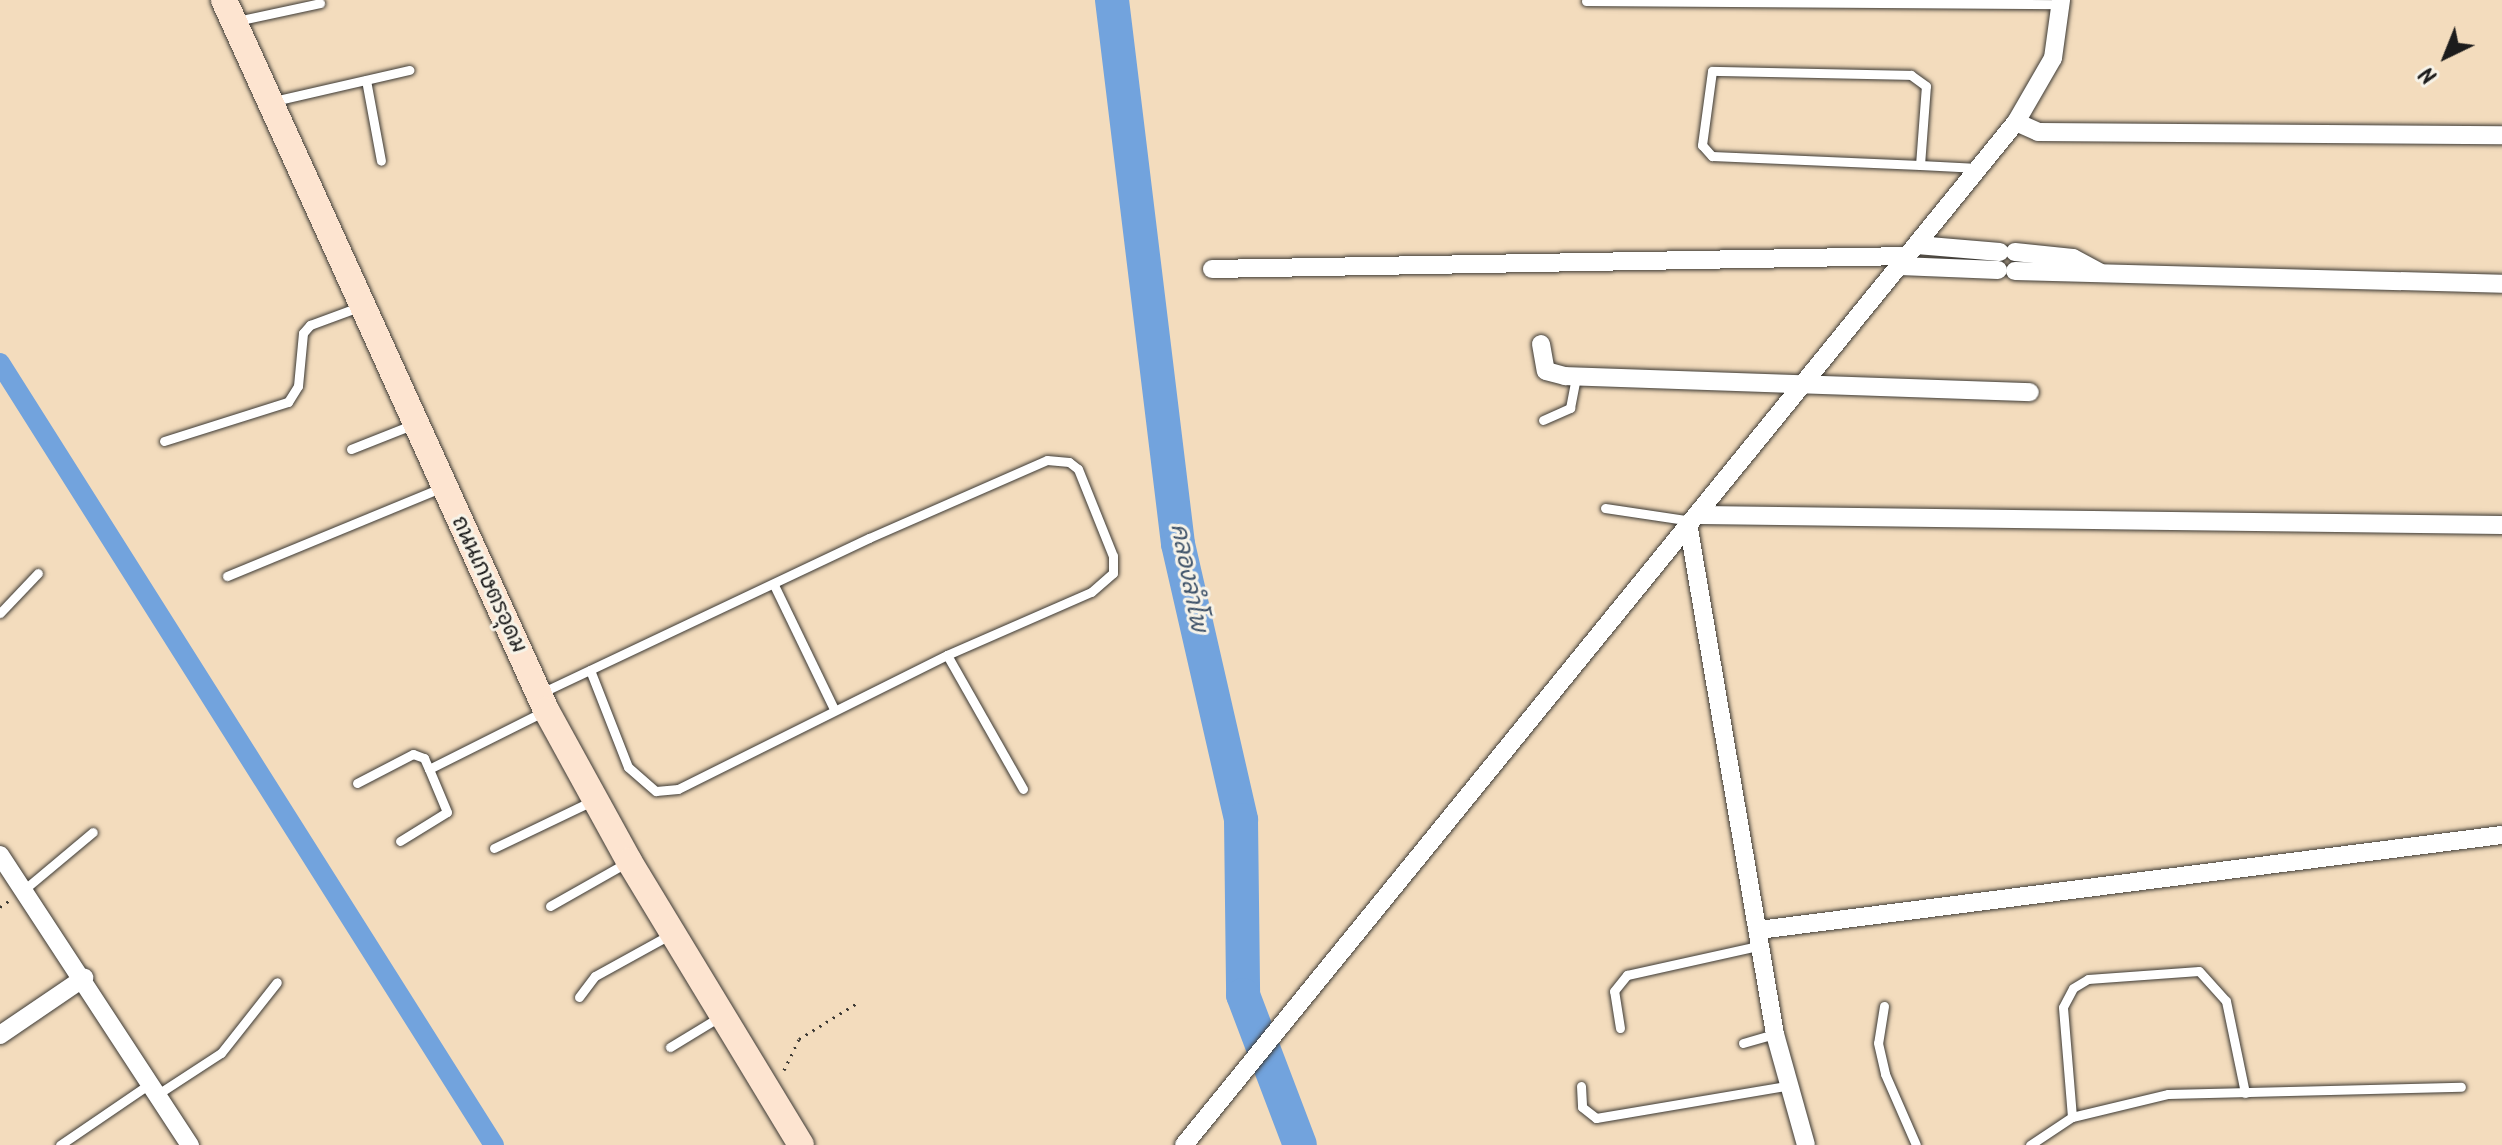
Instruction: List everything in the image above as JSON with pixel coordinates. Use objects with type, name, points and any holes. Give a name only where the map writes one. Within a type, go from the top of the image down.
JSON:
[{"type":"street","points":[[1184,1145],[1297,1001],[1695,522],[2016,122],[2053,58],[2061,2]]},
{"type":"street","name":"ถนนเกษตรอุดม","points":[[229,11],[542,702],[671,934],[801,1145]]},
{"type":"street","points":[[2016,122],[2038,132],[2502,135]]},
{"type":"street","points":[[1908,256],[2007,261]]},
{"type":"street","points":[[1212,269],[1908,256],[2007,261],[2079,276],[2099,272],[2502,284]]},
{"type":"street","points":[[1541,344],[1546,371],[1576,376],[1809,381],[2030,392]]},
{"type":"street","points":[[1695,522],[2502,525]]},
{"type":"street","points":[[1695,522],[1775,1034],[1786,1086],[1806,1145]]},
{"type":"street","points":[[1761,938],[2502,835]]},
{"type":"street","points":[[0,855],[26,888],[84,978],[185,1143]]},
{"type":"street","points":[[0,1035],[84,978]]},
{"type":"lane","points":[[1586,1],[2061,2]]},
{"type":"lane","points":[[229,11],[320,3]]},
{"type":"lane","points":[[270,102],[409,70]]},
{"type":"lane","points":[[1920,165],[1926,86],[1911,75],[1712,71],[1702,145],[1712,156],[1980,168]]},
{"type":"lane","points":[[366,80],[381,161]]},
{"type":"lane","points":[[164,441],[288,402],[298,386],[303,333],[310,325],[362,306]]},
{"type":"lane","points":[[1543,420],[1570,408],[1576,376]]},
{"type":"lane","points":[[351,449],[414,424]]},
{"type":"lane","points":[[429,769],[590,670],[1047,460],[1069,462],[1078,469],[1113,556],[1113,573],[1091,592],[947,655],[678,789],[656,791],[628,767],[590,670]]},
{"type":"lane","points":[[227,576],[443,487]]},
{"type":"lane","points":[[1605,508],[1695,522]]},
{"type":"lane","points":[[0,613],[38,573]]},
{"type":"lane","points":[[774,585],[834,709]]},
{"type":"lane","points":[[947,655],[1023,789]]},
{"type":"lane","points":[[357,783],[413,754],[424,758],[447,812],[400,841]]},
{"type":"lane","points":[[494,848],[595,800]]},
{"type":"lane","points":[[26,888],[93,832]]},
{"type":"lane","points":[[550,906],[629,861]]},
{"type":"lane","points":[[579,997],[595,976],[671,934]]},
{"type":"lane","points":[[1620,1028],[1614,991],[1627,975],[1761,938]]},
{"type":"lane","points":[[2072,1117],[2063,1007],[2073,988],[2088,979],[2199,971],[2226,1001],[2245,1093]]},
{"type":"lane","points":[[60,1145],[154,1088],[221,1053],[277,982]]},
{"type":"lane","points":[[1884,1006],[1878,1043],[1885,1074],[1916,1145]]},
{"type":"lane","points":[[670,1047],[721,1016]]},
{"type":"lane","points":[[1743,1043],[1775,1034]]},
{"type":"lane","points":[[1581,1086],[1582,1107],[1596,1118],[1786,1086]]},
{"type":"lane","points":[[2030,1145],[2072,1117],[2168,1094],[2461,1087]]},
{"type":"path","points":[[776,1105],[788,1053],[799,1039],[857,1003]]},
{"type":"waterway","name":"คลองลำโพ","points":[[1112,0],[1178,544],[1241,820],[1243,995],[1300,1145]]},
{"type":"waterway","points":[[0,363],[494,1145]]}]
